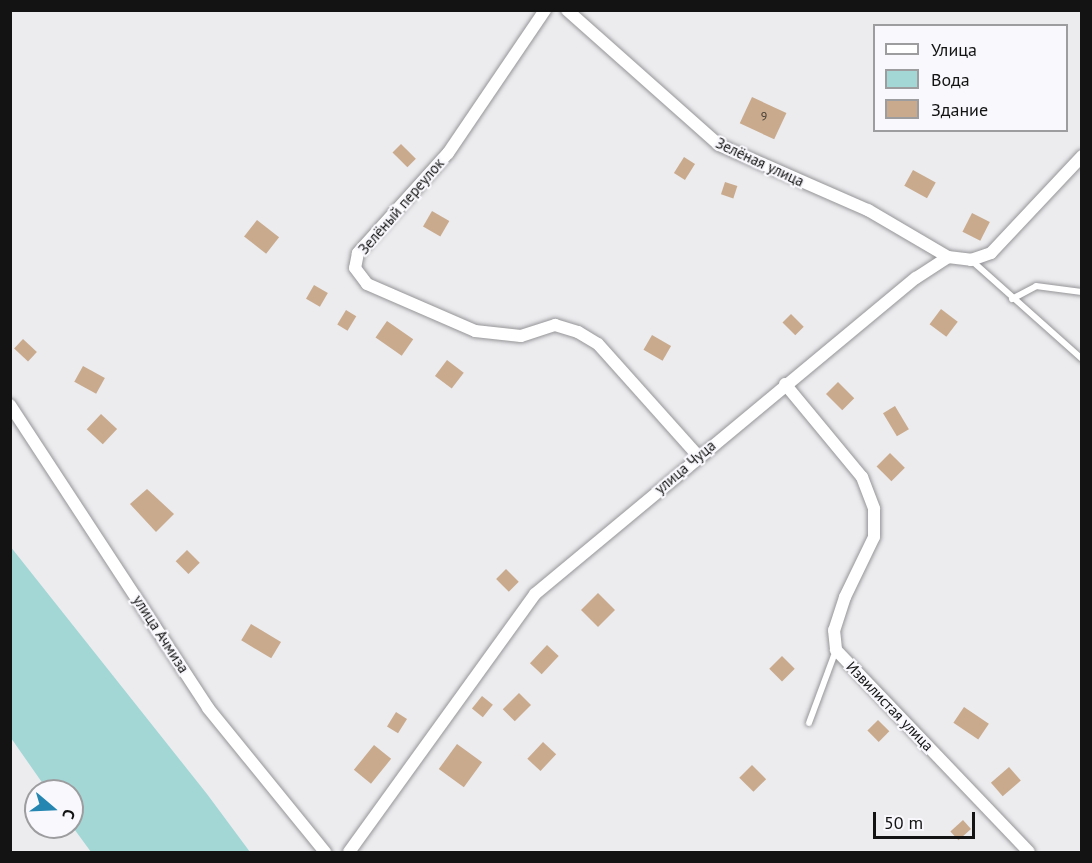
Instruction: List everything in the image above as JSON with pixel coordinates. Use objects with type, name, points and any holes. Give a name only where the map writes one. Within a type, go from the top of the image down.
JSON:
[{"type":"street","name":"Зелёный переулок","points":[[545,10],[448,153],[358,253],[355,268],[367,284],[475,331],[521,336],[555,326],[578,332],[598,344],[698,456]]},
{"type":"street","name":"Зелёная улица","points":[[567,10],[719,146],[868,210],[948,257]]},
{"type":"street","points":[[948,257],[971,260],[992,253],[1082,156]]},
{"type":"street","name":"улица Чуца","points":[[349,852],[535,594],[785,384],[948,257]]},
{"type":"street","name":"Извилистая улица","points":[[785,384],[862,477],[874,509],[874,537],[841,608],[834,630],[836,650],[1029,852]]},
{"type":"street","name":"улица Ачмиза","points":[[10,405],[208,708],[325,852]]},
{"type":"lane","points":[[971,260],[1082,359]]},
{"type":"lane","points":[[1012,298],[1036,286],[1082,292]]},
{"type":"lane","points":[[809,723],[836,650]]},
{"type":"water","points":[[10,546],[207,794],[250,852],[91,852],[82,839],[84,839],[84,779],[40,779],[11,738]]},
{"type":"building","points":[[752,97],[786,113],[774,139],[740,123]]},
{"type":"building","points":[[401,144],[416,159],[407,167],[393,152]]},
{"type":"building","points":[[684,157],[695,164],[685,180],[674,173]]},
{"type":"building","points":[[913,170],[936,183],[927,198],[904,186]]},
{"type":"building","points":[[725,182],[737,186],[733,198],[721,194]]},
{"type":"building","points":[[432,211],[449,221],[440,237],[423,227]]},
{"type":"building","points":[[972,213],[990,222],[980,241],[962,232]]},
{"type":"building","points":[[257,220],[279,237],[266,254],[244,237]]},
{"type":"building","points":[[314,285],[328,293],[320,307],[306,299]]},
{"type":"building","points":[[941,309],[958,322],[946,337],[930,324]]},
{"type":"building","points":[[346,310],[356,316],[348,331],[337,325]]},
{"type":"building","points":[[791,314],[804,327],[795,335],[783,322]]},
{"type":"building","points":[[387,321],[413,339],[402,356],[376,337]]},
{"type":"building","points":[[652,335],[671,346],[663,361],[644,350]]},
{"type":"building","points":[[23,339],[37,352],[28,361],[14,349]]},
{"type":"building","points":[[447,360],[464,373],[452,389],[435,376]]},
{"type":"building","points":[[83,366],[105,378],[96,394],[74,382]]},
{"type":"building","points":[[838,382],[854,398],[842,410],[826,394]]},
{"type":"building","points":[[895,406],[909,429],[897,436],[883,413]]},
{"type":"building","points":[[101,414],[117,429],[103,444],[87,429]]},
{"type":"building","points":[[890,453],[905,468],[891,481],[877,466]]},
{"type":"building","points":[[147,489],[174,514],[156,532],[130,504]]},
{"type":"building","points":[[187,550],[200,563],[188,574],[176,561]]},
{"type":"building","points":[[506,569],[519,582],[509,592],[496,579]]},
{"type":"building","points":[[598,593],[615,610],[598,627],[581,610]]},
{"type":"building","points":[[251,624],[281,642],[271,658],[241,640]]},
{"type":"building","points":[[547,645],[559,656],[542,674],[530,663]]},
{"type":"building","points":[[782,656],[795,669],[782,681],[769,669]]},
{"type":"building","points":[[519,693],[531,705],[515,721],[503,709]]},
{"type":"building","points":[[482,696],[493,705],[483,717],[472,708]]},
{"type":"building","points":[[964,707],[989,724],[978,740],[953,723]]},
{"type":"building","points":[[396,712],[407,719],[398,733],[387,726]]},
{"type":"building","points":[[878,720],[889,731],[879,742],[867,731]]},
{"type":"building","points":[[543,742],[556,754],[540,771],[527,759]]},
{"type":"building","points":[[457,744],[482,762],[464,787],[439,769]]},
{"type":"building","points":[[374,745],[391,759],[371,784],[354,770]]},
{"type":"building","points":[[752,765],[766,779],[753,792],[739,778]]},
{"type":"building","points":[[1009,767],[1021,781],[1003,796],[991,783]]},
{"type":"building","points":[[963,820],[971,829],[958,840],[950,831]]}]
